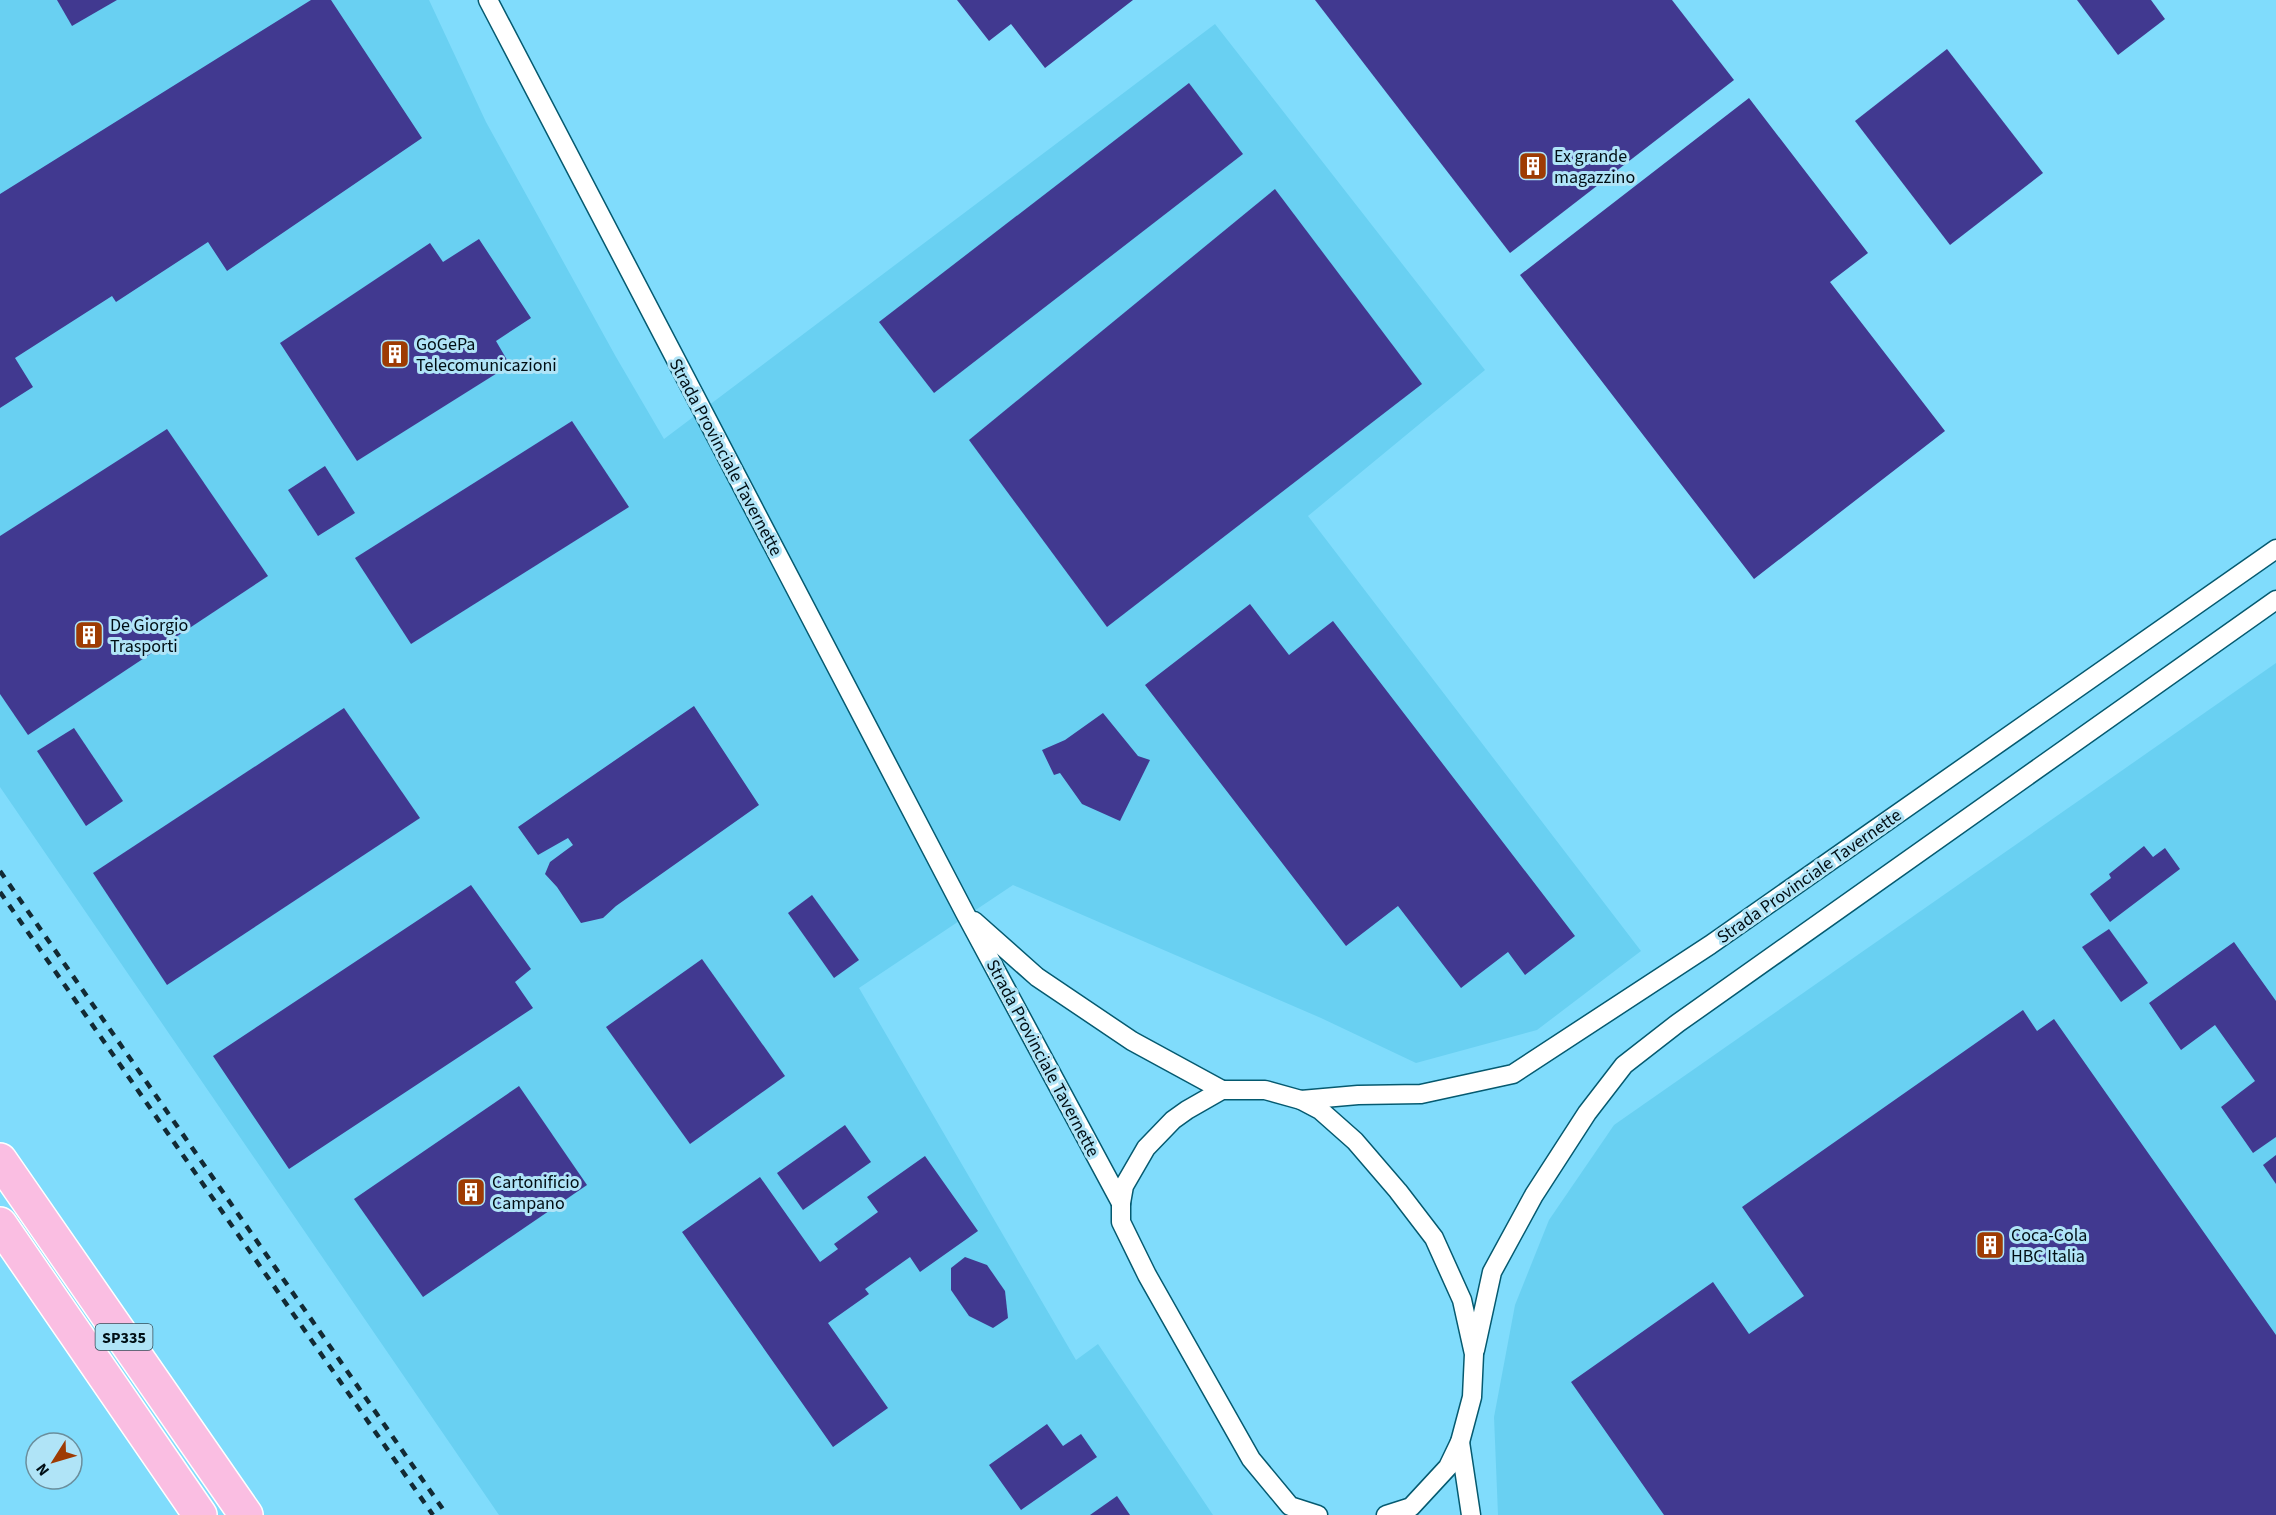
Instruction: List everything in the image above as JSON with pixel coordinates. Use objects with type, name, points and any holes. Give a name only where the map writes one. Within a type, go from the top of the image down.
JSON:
[{"type":"highway","name":"SP335","points":[[0,1160],[246,1515]]},
{"type":"highway","name":"SP335","points":[[0,1224],[200,1515]]},
{"type":"street","name":"Strada Provinciale Tavernette","points":[[488,0],[965,913],[1121,1203]]},
{"type":"street","name":"Strada Provinciale Tavernette","points":[[1300,1100],[1358,1095],[1421,1094],[1513,1074],[1710,945],[2276,549]]},
{"type":"street","points":[[1386,1515],[1410,1507],[1448,1467],[1460,1442],[1472,1397],[1474,1354],[1492,1272],[1534,1195],[1587,1113],[1624,1065],[1678,1023],[2276,600]]},
{"type":"street","name":"Strada Provinciale Tavernette","points":[[965,913],[1037,977],[1132,1041],[1222,1090]]},
{"type":"street","points":[[1318,1515],[1294,1510],[1251,1459],[1147,1275],[1121,1222],[1124,1186],[1146,1148],[1173,1120],[1222,1090],[1266,1090],[1300,1100],[1320,1110],[1355,1141],[1434,1238],[1462,1300],[1474,1354]]},
{"type":"street","points":[[1460,1442],[1471,1515]]},
{"type":"shaded area","points":[[0,0],[429,0],[486,122],[664,439],[1215,24],[1485,370],[1308,516],[1641,951],[1537,1030],[1416,1063],[1321,1018],[1013,885],[859,988],[1076,1360],[1098,1344],[1213,1515],[499,1515],[0,787]]},
{"type":"shaded area","points":[[2276,663],[2276,1515],[1498,1515],[1494,1417],[1515,1305],[1549,1220],[1614,1125]]},
{"type":"building","points":[[57,0],[117,0],[72,26]]},
{"type":"building","points":[[311,0],[331,0],[422,138],[227,271],[208,242],[116,302],[112,296],[15,358],[33,387],[0,408],[0,194]]},
{"type":"building","points":[[957,0],[1133,0],[1045,68],[1011,24],[989,41]]},
{"type":"building","name":"Ex grande magazzino","points":[[1315,0],[1672,0],[1734,80],[1510,253]]},
{"type":"building","points":[[2077,0],[2151,0],[2165,19],[2118,55]]},
{"type":"building","points":[[1947,49],[2043,173],[1950,245],[1855,121]]},
{"type":"building","points":[[1189,83],[1243,154],[934,393],[879,322]]},
{"type":"building","points":[[1749,98],[1868,253],[1830,282],[1945,431],[1754,579],[1520,275]]},
{"type":"building","points":[[1275,189],[1422,384],[1107,627],[969,440]]},
{"type":"building","name":"GoGePa Telecomunicazioni","points":[[479,239],[531,318],[496,341],[510,365],[357,461],[280,343],[430,243],[443,262]]},
{"type":"building","points":[[572,421],[629,507],[411,644],[355,558]]},
{"type":"building","name":"De Giorgio Trasporti","points":[[167,429],[268,576],[28,735],[0,694],[0,536]]},
{"type":"building","points":[[325,466],[355,513],[318,536],[288,490]]},
{"type":"building","points":[[1250,604],[1289,655],[1333,621],[1575,936],[1525,975],[1508,952],[1461,988],[1398,906],[1346,946],[1145,685]]},
{"type":"building","points":[[694,706],[759,805],[616,906],[603,918],[581,923],[557,887],[545,874],[550,862],[573,845],[568,838],[538,855],[518,827]]},
{"type":"building","points":[[344,708],[420,818],[167,985],[93,873]]},
{"type":"building","points":[[1103,713],[1138,756],[1150,760],[1120,821],[1082,804],[1060,773],[1054,775],[1042,750],[1065,740]]},
{"type":"building","points":[[74,728],[123,801],[86,826],[37,751]]},
{"type":"building","points":[[2144,846],[2153,857],[2165,848],[2180,869],[2110,922],[2090,894],[2111,878],[2109,874]]},
{"type":"building","points":[[471,885],[531,969],[515,982],[533,1008],[289,1169],[213,1056]]},
{"type":"building","points":[[812,895],[859,960],[834,978],[788,913]]},
{"type":"building","points":[[2109,929],[2148,983],[2121,1002],[2082,947]]},
{"type":"building","points":[[2234,942],[2276,1001],[2276,1137],[2253,1153],[2221,1107],[2255,1081],[2215,1025],[2181,1050],[2149,1003]]},
{"type":"building","points":[[702,959],[785,1076],[690,1144],[606,1027]]},
{"type":"building","name":"Coca-Cola HBC Italia","points":[[2023,1010],[2037,1031],[2054,1019],[2276,1335],[2276,1515],[1664,1515],[1571,1382],[1713,1282],[1749,1334],[1804,1296],[1742,1207]]},
{"type":"building","name":"Cartonificio Campano","points":[[519,1086],[587,1185],[423,1297],[354,1199]]},
{"type":"building","points":[[845,1125],[871,1162],[803,1210],[777,1173]]},
{"type":"building","points":[[2276,1155],[2276,1184],[2263,1165]]},
{"type":"building","points":[[925,1156],[978,1231],[920,1272],[910,1257],[865,1289],[869,1294],[828,1323],[888,1408],[833,1447],[682,1232],[760,1177],[820,1262],[838,1249],[834,1244],[878,1212],[867,1197]]},
{"type":"building","points":[[965,1257],[987,1265],[1005,1291],[1008,1318],[993,1328],[969,1316],[951,1290],[951,1268]]},
{"type":"building","points":[[1047,1424],[1063,1446],[1081,1434],[1097,1457],[1021,1510],[989,1465]]},
{"type":"building","points":[[1117,1496],[1130,1515],[1090,1515]]},
{"type":"railway","points":[[0,871],[447,1515]]},
{"type":"railway","points":[[0,892],[433,1515]]},
{"type":"place","name":"Ex grande magazzino","points":[[1533,166]]},
{"type":"place","name":"GoGePa Telecomunicazioni","points":[[395,354]]},
{"type":"place","name":"De Giorgio Trasporti","points":[[89,635]]},
{"type":"place","name":"Cartonificio Campano","points":[[471,1192]]},
{"type":"place","name":"Coca-Cola HBC Italia","points":[[1990,1245]]}]
